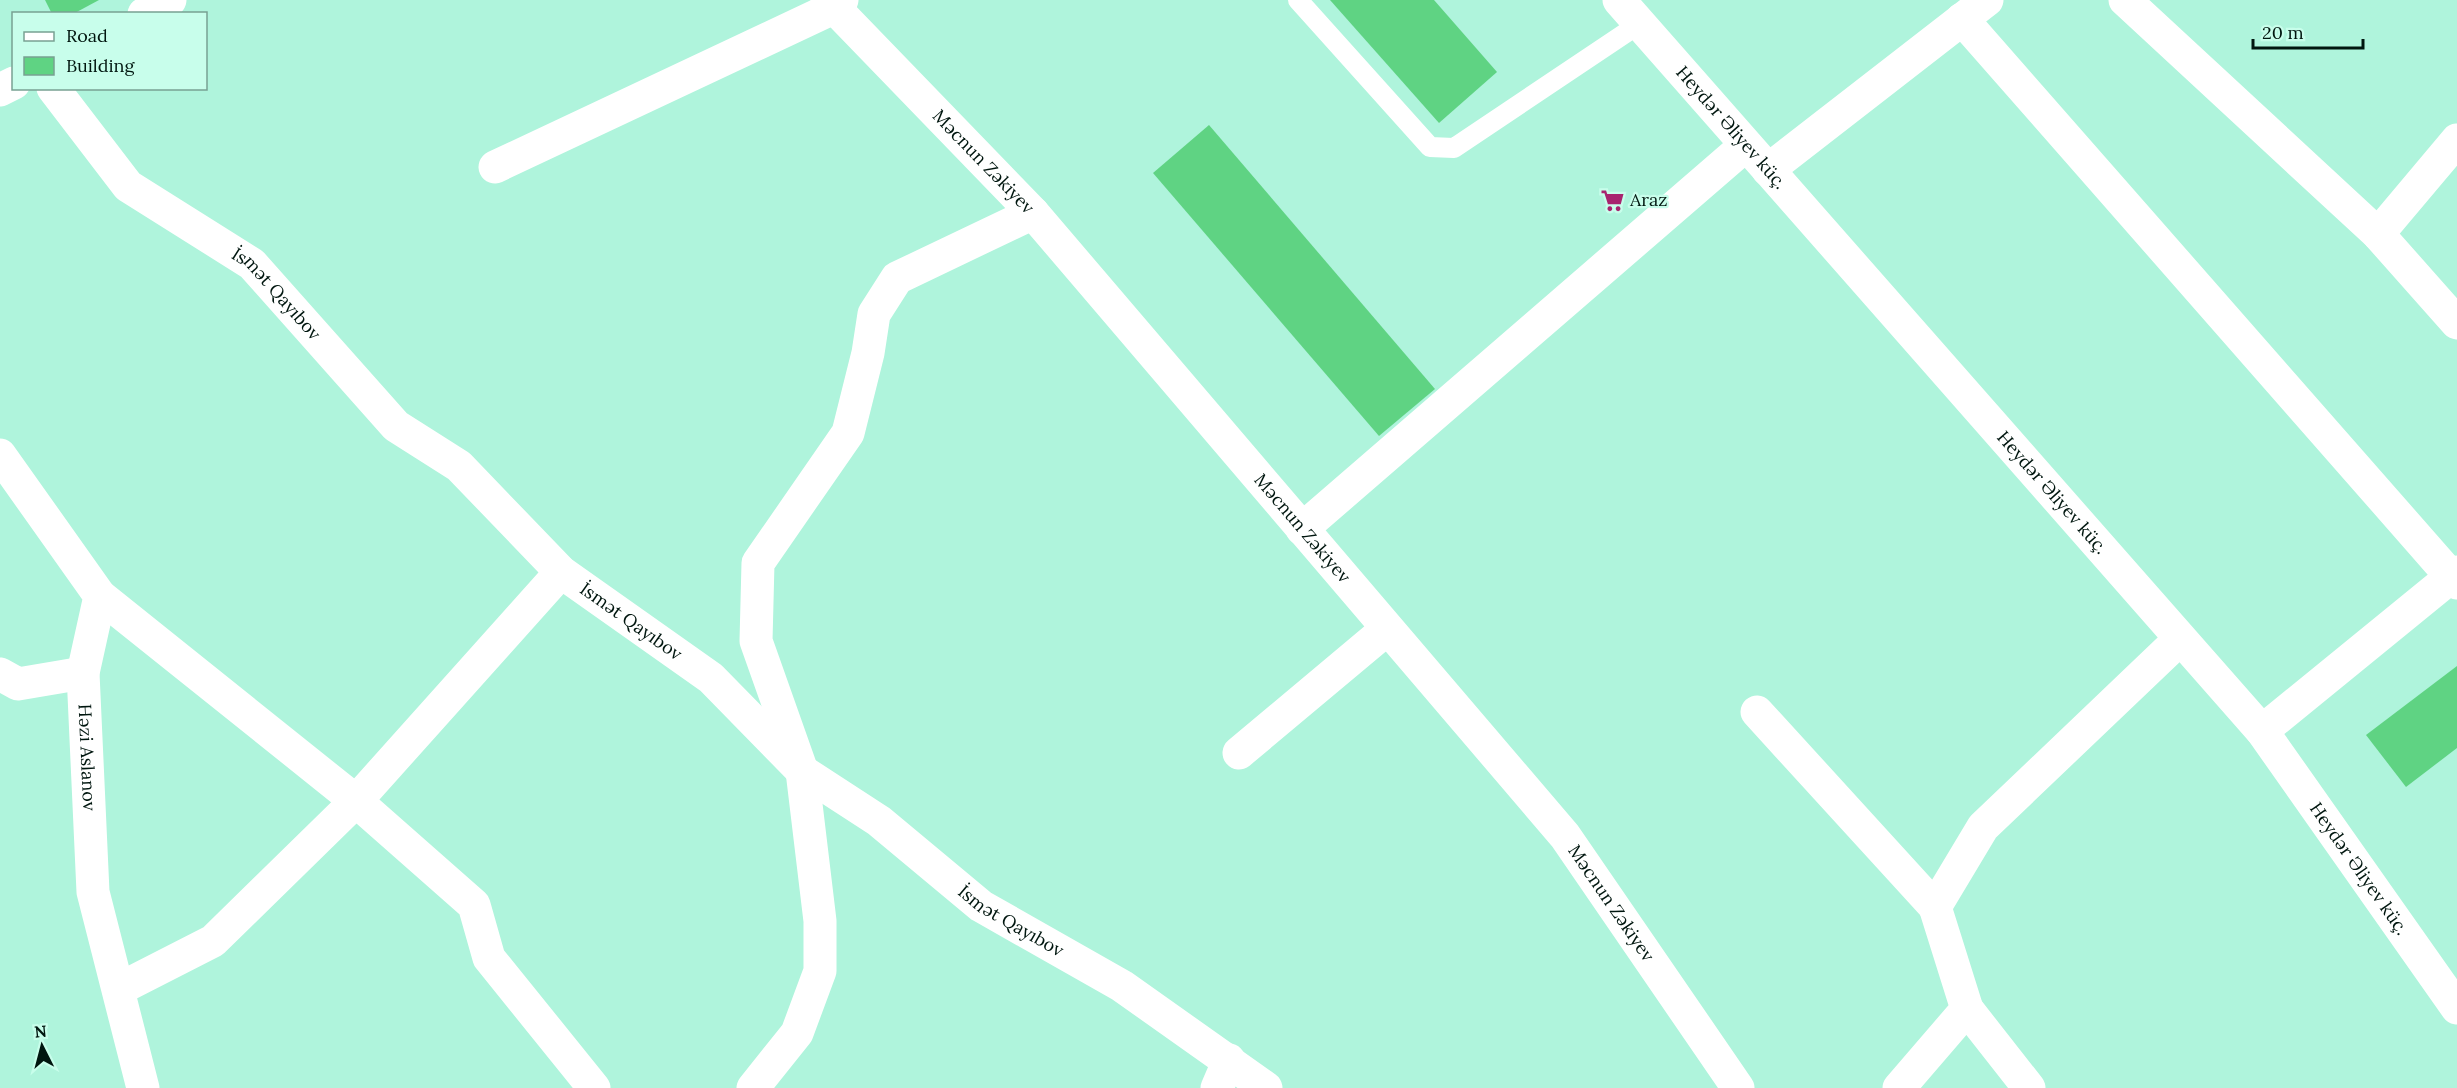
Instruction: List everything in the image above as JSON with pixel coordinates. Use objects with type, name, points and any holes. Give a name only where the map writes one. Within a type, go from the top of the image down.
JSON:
[{"type":"street","points":[[148,12],[170,0]]},
{"type":"street","points":[[2125,0],[2378,234],[2457,323]]},
{"type":"street","points":[[495,166],[834,3]]},
{"type":"street","name":"Məcnun Zəkiyev","points":[[834,3],[1033,213],[1565,836],[1738,1088]]},
{"type":"street","points":[[1768,170],[1975,10],[2455,577],[2262,731]]},
{"type":"street","name":"Heydər Əliyev küç.","points":[[1629,12],[2262,731],[2457,1008]]},
{"type":"street","name":"İsmət Qayıbov","points":[[55,90],[128,186],[252,264],[396,426],[459,466],[561,572],[711,678],[802,771],[879,821],[981,906],[1122,986],[1223,1074],[1266,1088]]},
{"type":"street","points":[[2378,234],[2457,140]]},
{"type":"street","points":[[1302,529],[1746,145]]},
{"type":"street","points":[[753,1088],[797,1033],[820,971],[820,921],[802,771],[756,641],[758,563],[848,433],[868,353],[874,314],[897,278],[1033,213]]},
{"type":"street","points":[[0,455],[100,596],[356,801],[474,905],[489,958],[594,1088]]},
{"type":"street","points":[[119,989],[213,941],[356,801],[561,572]]},
{"type":"street","name":"Həzi Aslanov","points":[[100,596],[83,673],[93,892],[143,1088]]},
{"type":"street","points":[[1239,753],[1388,629]]},
{"type":"street","points":[[1935,907],[1983,827],[2180,639]]},
{"type":"street","points":[[0,674],[18,684],[83,673]]},
{"type":"street","points":[[1757,712],[1935,907],[1967,1009],[2029,1088]]},
{"type":"street","points":[[1899,1088],[1967,1009]]},
{"type":"lane","points":[[1298,0],[1430,147],[1454,148],[1629,12]]},
{"type":"building","points":[[45,0],[99,0],[77,12],[51,12]]},
{"type":"building","points":[[1330,0],[1434,0],[1497,72],[1439,123]]},
{"type":"building","points":[[1209,125],[1435,389],[1379,436],[1153,173]]},
{"type":"building","points":[[2457,666],[2457,748],[2406,787],[2366,735]]},
{"type":"place","name":"Araz","points":[[1612,200]]}]
